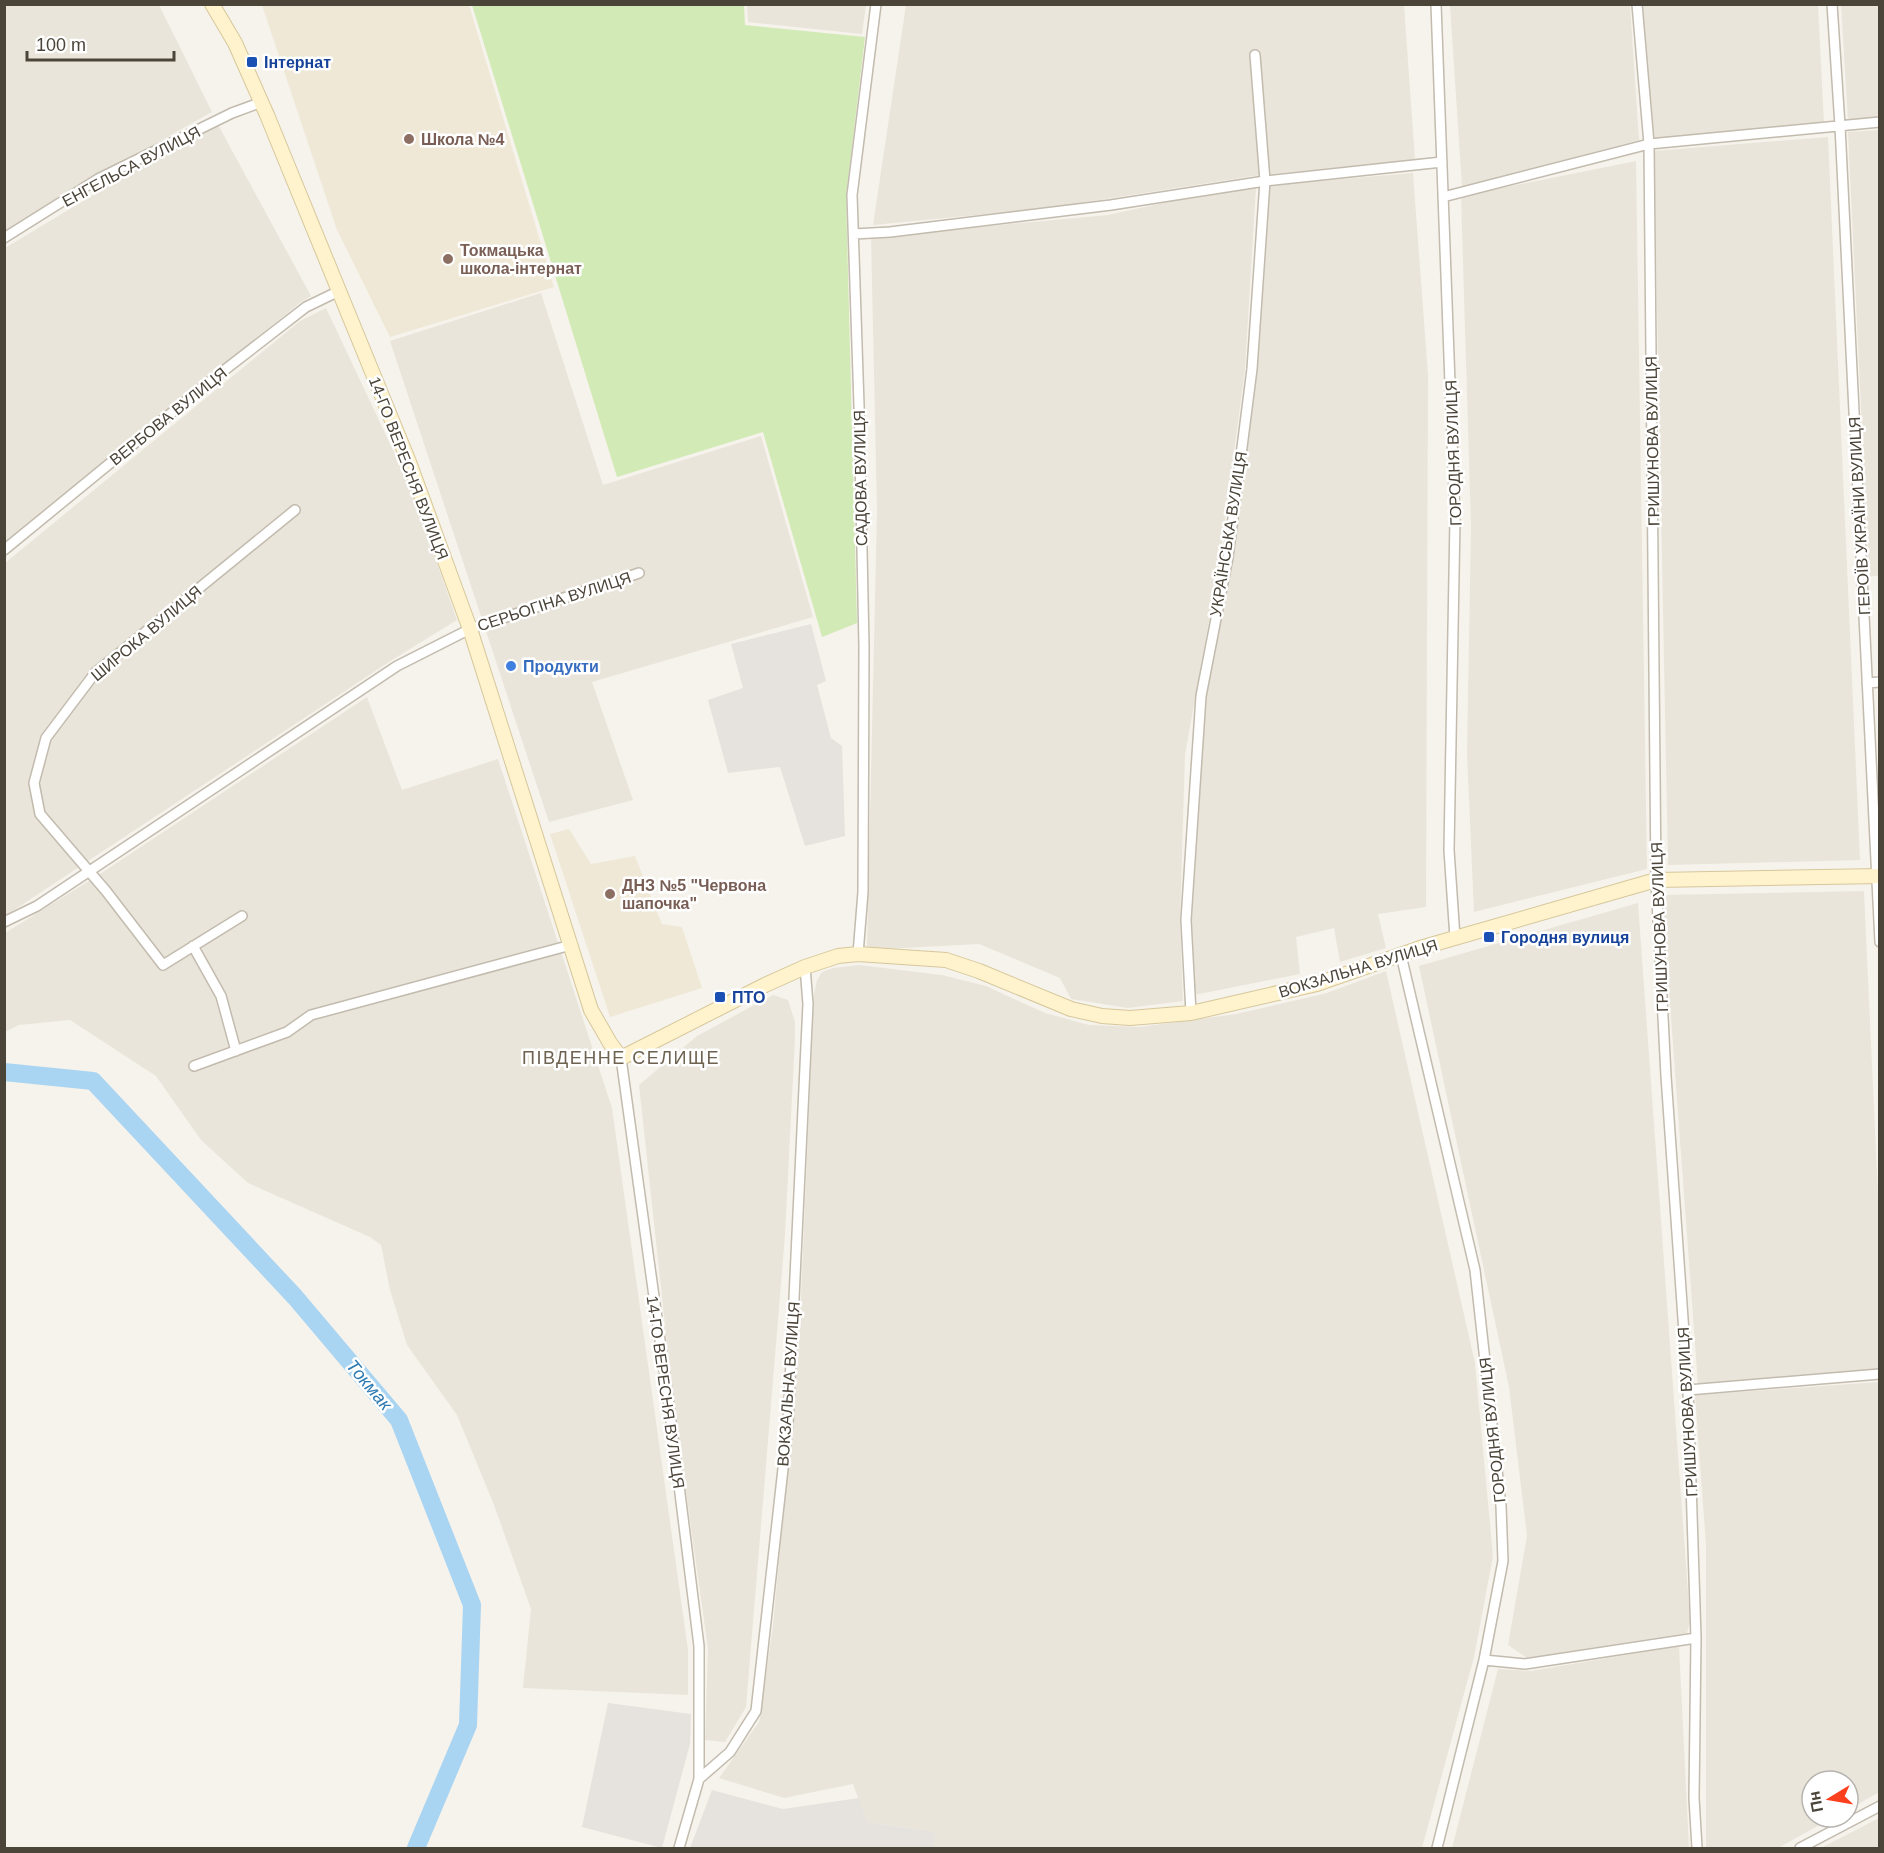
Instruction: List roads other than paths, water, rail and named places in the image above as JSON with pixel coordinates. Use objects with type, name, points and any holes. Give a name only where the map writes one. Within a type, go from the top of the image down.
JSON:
[{"type":"street","name":"14-ГО ВЕРЕСНЯ ВУЛИЦЯ","points":[[212,4],[235,43],[262,102],[409,462],[470,629],[591,1010],[621,1058],[669,1405],[699,1646],[699,1779],[679,1848]]},
{"type":"street","name":"САДОВА ВУЛИЦЯ","points":[[858,954],[863,892],[864,646],[852,195],[876,4]]},
{"type":"street","name":"ГОРОДНЯ ВУЛИЦЯ","points":[[1436,4],[1455,519],[1449,850],[1455,938]]},
{"type":"street","name":"ГРИШУНОВА ВУЛИЦЯ","points":[[1637,4],[1649,144],[1656,880],[1666,1076],[1688,1390],[1696,1638],[1694,1798],[1697,1848]]},
{"type":"street","name":"ГЕРОЇВ УКРАЇНИ ВУЛИЦЯ","points":[[1832,4],[1880,942]]},
{"type":"street","name":"УКРАЇНСЬКА ВУЛИЦЯ","points":[[1191,1013],[1186,920],[1201,696],[1228,557],[1252,369],[1265,181],[1254,55]]},
{"type":"street","name":"ЕНГЕЛЬСА ВУЛИЦЯ","points":[[4,238],[99,179],[232,113],[262,102]]},
{"type":"street","points":[[1443,197],[1649,144],[1880,122]]},
{"type":"street","points":[[854,234],[890,232],[1111,205],[1265,181],[1442,162]]},
{"type":"street","name":"ВЕРБОВА ВУЛИЦЯ","points":[[4,550],[250,350],[306,307],[339,291]]},
{"type":"street","name":"ШИРОКА ВУЛИЦЯ","points":[[242,916],[163,965],[90,871],[40,814],[34,783],[46,738],[94,673],[295,510]]},
{"type":"street","name":"СЕРЬОГІНА ВУЛИЦЯ","points":[[470,629],[639,573]]},
{"type":"street","points":[[4,922],[37,906],[397,666],[470,629]]},
{"type":"street","points":[[1867,683],[1880,682]]},
{"type":"street","name":"ВОКЗАЛЬНА ВУЛИЦЯ","points":[[621,1058],[805,967],[838,956],[858,954],[946,960],[979,971],[1071,1009],[1102,1016],[1130,1018],[1191,1013],[1317,984],[1420,948],[1656,880],[1878,876]]},
{"type":"street","points":[[194,1066],[287,1032],[311,1015],[571,945]]},
{"type":"street","points":[[193,946],[221,996],[236,1050]]},
{"type":"street","name":"ГОРОДНЯ ВУЛИЦЯ","points":[[1401,955],[1475,1270],[1501,1506],[1503,1561],[1484,1660],[1437,1848]]},
{"type":"street","name":"ВОКЗАЛЬНА ВУЛИЦЯ","points":[[699,1779],[730,1752],[756,1711],[788,1424],[808,1004],[805,967]]},
{"type":"street","points":[[1688,1390],[1880,1374]]},
{"type":"street","points":[[1484,1660],[1525,1664],[1696,1638]]},
{"type":"street","points":[[1800,1848],[1880,1806]]},
{"type":"waterway","name":"Токмак","points":[[4,1072],[93,1081],[295,1297],[399,1420],[472,1605],[468,1725],[416,1848]]},
{"type":"place","name":"Інтернат","points":[[252,62]]},
{"type":"place","name":"Школа №4","points":[[409,139]]},
{"type":"place","name":"Токмацька школа-інтернат","points":[[448,259]]},
{"type":"place","name":"Продукти","points":[[511,666]]},
{"type":"place","name":"ДНЗ №5 \"Червона шапочка\"","points":[[610,894]]},
{"type":"place","name":"Городня вулиця","points":[[1489,937]]},
{"type":"place","name":"ПТО","points":[[720,997]]},
{"type":"district","name":"ПІВДЕННЕ СЕЛИЩЕ","points":[[621,1058]]}]
